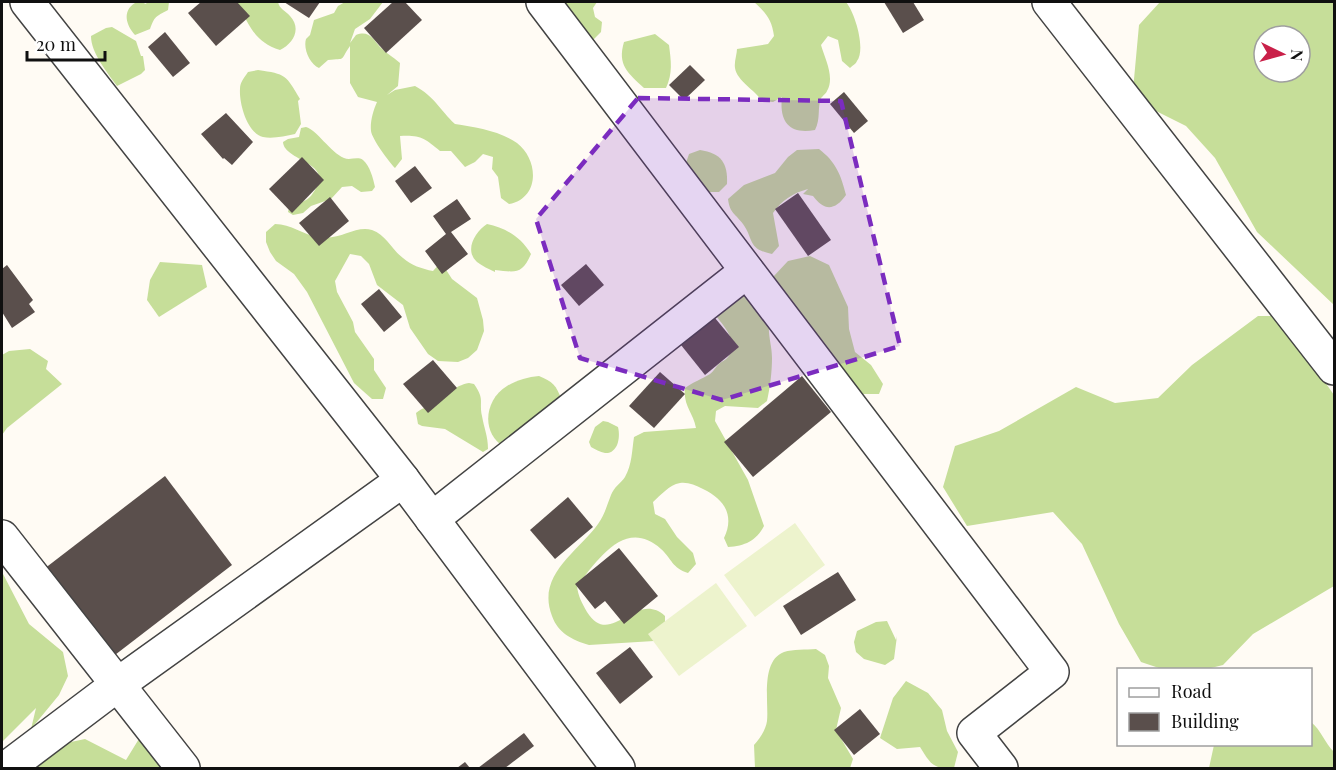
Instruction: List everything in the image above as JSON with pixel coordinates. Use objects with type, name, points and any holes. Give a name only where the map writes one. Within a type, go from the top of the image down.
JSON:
[{"type":"street","points":[[27,2],[403,480],[618,768]]},
{"type":"street","points":[[543,2],[1052,672],[974,733],[1001,768]]},
{"type":"street","points":[[1049,2],[1335,368]]},
{"type":"street","points":[[432,519],[747,271]]},
{"type":"street","points":[[7,768],[117,685],[403,480]]},
{"type":"street","points":[[2,537],[183,768]]},
{"type":"highlighted area","points":[[638,98],[841,101],[900,346],[722,400],[580,358],[536,219]]},
{"type":"green space","points":[[141,2],[146,4],[147,2],[169,2],[168,10],[156,17],[150,29],[135,35],[129,27],[127,14],[131,6]]},
{"type":"green space","points":[[237,2],[278,2],[294,21],[296,31],[292,40],[280,50],[264,42],[253,31]]},
{"type":"green space","points":[[345,2],[383,2],[370,19],[355,29],[350,43],[356,35],[367,34],[400,63],[398,86],[387,95],[395,90],[415,86],[432,99],[455,124],[479,128],[517,143],[524,150],[532,168],[531,187],[526,194],[509,204],[501,198],[498,177],[492,169],[493,157],[483,154],[475,162],[465,167],[451,151],[440,151],[426,140],[413,136],[400,136],[402,159],[395,168],[372,135],[372,116],[377,102],[358,97],[350,83],[350,46],[342,58],[328,60],[319,68],[310,60],[306,52],[306,39],[310,35],[314,20],[334,13],[338,6]]},
{"type":"green space","points":[[543,2],[597,2],[593,8],[595,17],[602,22],[601,32],[593,40],[582,40]]},
{"type":"green space","points":[[754,2],[846,2],[853,14],[860,40],[859,55],[855,64],[850,68],[842,61],[838,40],[828,36],[821,45],[830,80],[827,92],[821,98],[815,130],[792,128],[782,113],[782,97],[773,102],[762,101],[736,73],[737,49],[768,44],[774,36],[767,16]]},
{"type":"green space","points":[[1160,2],[1334,2],[1334,305],[1257,232],[1215,158],[1186,126],[1146,106],[1133,90],[1139,25]]},
{"type":"green space","points":[[112,27],[136,41],[141,56],[143,56],[145,70],[117,86],[97,56],[91,36]]},
{"type":"green space","points":[[655,34],[669,45],[670,77],[666,88],[644,88],[625,68],[622,50],[624,42]]},
{"type":"green space","points":[[258,70],[284,77],[300,99],[298,101],[301,124],[295,134],[263,137],[248,124],[241,102],[240,87],[248,72]]},
{"type":"green space","points":[[306,127],[315,132],[339,155],[346,159],[363,160],[373,180],[375,187],[372,191],[361,192],[352,186],[342,187],[331,199],[311,206],[303,213],[293,215],[288,212],[289,207],[310,197],[319,181],[318,173],[291,154],[283,142],[299,137],[301,128]]},
{"type":"green space","points":[[819,149],[837,169],[846,195],[838,204],[830,207],[821,204],[813,196],[803,194],[808,189],[788,198],[773,213],[779,246],[772,254],[758,249],[732,211],[728,199],[744,185],[775,173],[797,150]]},
{"type":"green space","points":[[700,150],[707,151],[722,160],[726,170],[727,184],[719,192],[708,192],[684,169],[689,154]]},
{"type":"green space","points":[[275,224],[327,238],[360,230],[372,230],[381,235],[399,255],[413,265],[433,271],[441,262],[452,279],[477,298],[484,331],[477,350],[468,358],[458,362],[438,361],[428,354],[410,328],[403,305],[377,285],[369,264],[361,256],[350,254],[335,281],[337,292],[353,322],[355,332],[374,359],[374,370],[386,388],[383,399],[372,399],[354,383],[307,292],[294,274],[276,261],[270,252],[266,242],[266,232]]},
{"type":"green space","points":[[487,224],[512,234],[527,248],[531,254],[521,269],[517,271],[495,270],[495,272],[473,257],[471,247],[475,236]]},
{"type":"green space","points":[[810,256],[829,265],[848,307],[849,329],[855,352],[871,365],[883,384],[879,394],[858,394],[772,298],[773,277],[788,261]]},
{"type":"green space","points":[[160,262],[202,265],[207,287],[159,317],[147,300],[150,280]]},
{"type":"green space","points":[[739,279],[769,324],[772,358],[769,391],[767,401],[758,408],[725,406],[716,411],[715,421],[748,480],[764,526],[749,542],[728,547],[724,538],[728,515],[722,503],[710,493],[689,483],[672,486],[653,502],[655,514],[665,519],[677,537],[693,553],[696,564],[688,573],[675,566],[661,549],[648,540],[636,538],[624,540],[603,554],[577,586],[583,606],[596,622],[605,625],[644,609],[654,610],[665,616],[665,637],[654,641],[589,645],[577,641],[558,627],[552,616],[549,601],[554,576],[600,520],[612,492],[627,472],[634,437],[644,432],[696,428],[685,400],[685,388],[710,374],[731,351],[731,339],[712,311]]},
{"type":"green space","points":[[1258,316],[1279,316],[1334,395],[1334,586],[1253,634],[1223,665],[1211,668],[1159,668],[1141,662],[1119,624],[1082,544],[1053,512],[967,526],[943,487],[955,446],[999,431],[1076,387],[1115,403],[1158,398],[1192,365]]},
{"type":"green space","points":[[30,349],[48,361],[46,369],[62,384],[7,428],[2,435],[2,355],[9,351]]},
{"type":"green space","points":[[539,376],[553,384],[561,399],[504,447],[492,434],[489,425],[488,416],[494,399],[507,386],[523,379]]},
{"type":"green space","points":[[474,384],[481,397],[482,416],[488,444],[488,449],[483,452],[445,429],[418,424],[416,413],[439,401],[459,386]]},
{"type":"green space","points":[[603,421],[618,427],[617,445],[609,453],[603,453],[591,447],[589,442],[595,427]]},
{"type":"green space","points":[[795,523],[825,565],[755,617],[724,575]]},
{"type":"green space","points":[[2,572],[29,624],[63,652],[68,676],[59,695],[31,729],[36,708],[2,742]]},
{"type":"green space","points":[[716,583],[747,626],[679,676],[648,634]]},
{"type":"green space","points":[[887,621],[896,640],[897,636],[894,659],[885,665],[864,659],[856,652],[854,642],[857,631],[876,622]]},
{"type":"green space","points":[[816,649],[825,655],[829,666],[828,678],[841,708],[836,730],[853,759],[850,768],[755,768],[754,745],[766,724],[767,683],[771,664],[784,652]]},
{"type":"green space","points":[[906,681],[928,693],[942,710],[947,731],[958,752],[954,768],[936,766],[920,747],[897,749],[880,738],[893,698]]},
{"type":"green space","points":[[153,716],[182,768],[11,768],[38,749],[85,739],[126,760]]},
{"type":"green space","points":[[1312,723],[1334,752],[1334,768],[1209,768],[1214,746],[1312,746]]},
{"type":"building","points":[[201,2],[237,2],[250,16],[216,46],[188,13]]},
{"type":"building","points":[[284,2],[320,2],[309,18]]},
{"type":"building","points":[[393,2],[405,2],[422,20],[386,53],[364,28]]},
{"type":"building","points":[[884,2],[913,2],[924,20],[903,33]]},
{"type":"building","points":[[165,32],[190,63],[173,77],[148,47]]},
{"type":"building","points":[[690,65],[705,80],[684,100],[669,85]]},
{"type":"building","points":[[844,92],[868,121],[854,133],[830,104]]},
{"type":"building","points":[[226,113],[253,142],[232,165],[223,159],[201,134]]},
{"type":"building","points":[[302,157],[324,180],[292,213],[269,189]]},
{"type":"building","points":[[415,166],[432,188],[411,203],[395,181]]},
{"type":"building","points":[[798,193],[831,240],[808,256],[775,209]]},
{"type":"building","points":[[330,197],[349,221],[319,246],[299,223]]},
{"type":"building","points":[[457,199],[471,219],[451,232],[468,254],[442,274],[425,251],[446,234],[433,216]]},
{"type":"building","points":[[586,264],[604,285],[579,306],[561,285]]},
{"type":"building","points":[[7,265],[33,300],[29,304],[35,312],[12,328],[2,312],[2,269]]},
{"type":"building","points":[[379,289],[402,317],[384,332],[361,304]]},
{"type":"building","points":[[715,318],[739,347],[705,375],[681,345]]},
{"type":"building","points":[[433,360],[457,388],[428,413],[403,384]]},
{"type":"building","points":[[660,372],[685,394],[654,428],[629,406]]},
{"type":"building","points":[[802,376],[831,412],[753,477],[724,442]]},
{"type":"building","points":[[165,476],[232,565],[111,658],[44,569]]},
{"type":"building","points":[[568,497],[593,527],[555,559],[530,530]]},
{"type":"building","points":[[619,548],[658,596],[624,624],[605,601],[595,609],[575,584]]},
{"type":"building","points":[[838,572],[856,600],[801,635],[783,606]]},
{"type":"building","points":[[630,647],[653,677],[620,704],[596,673]]},
{"type":"building","points":[[860,709],[880,734],[854,755],[834,730]]},
{"type":"building","points":[[524,733],[534,746],[505,768],[478,768]]},
{"type":"building","points":[[465,762],[470,768],[457,768]]}]
